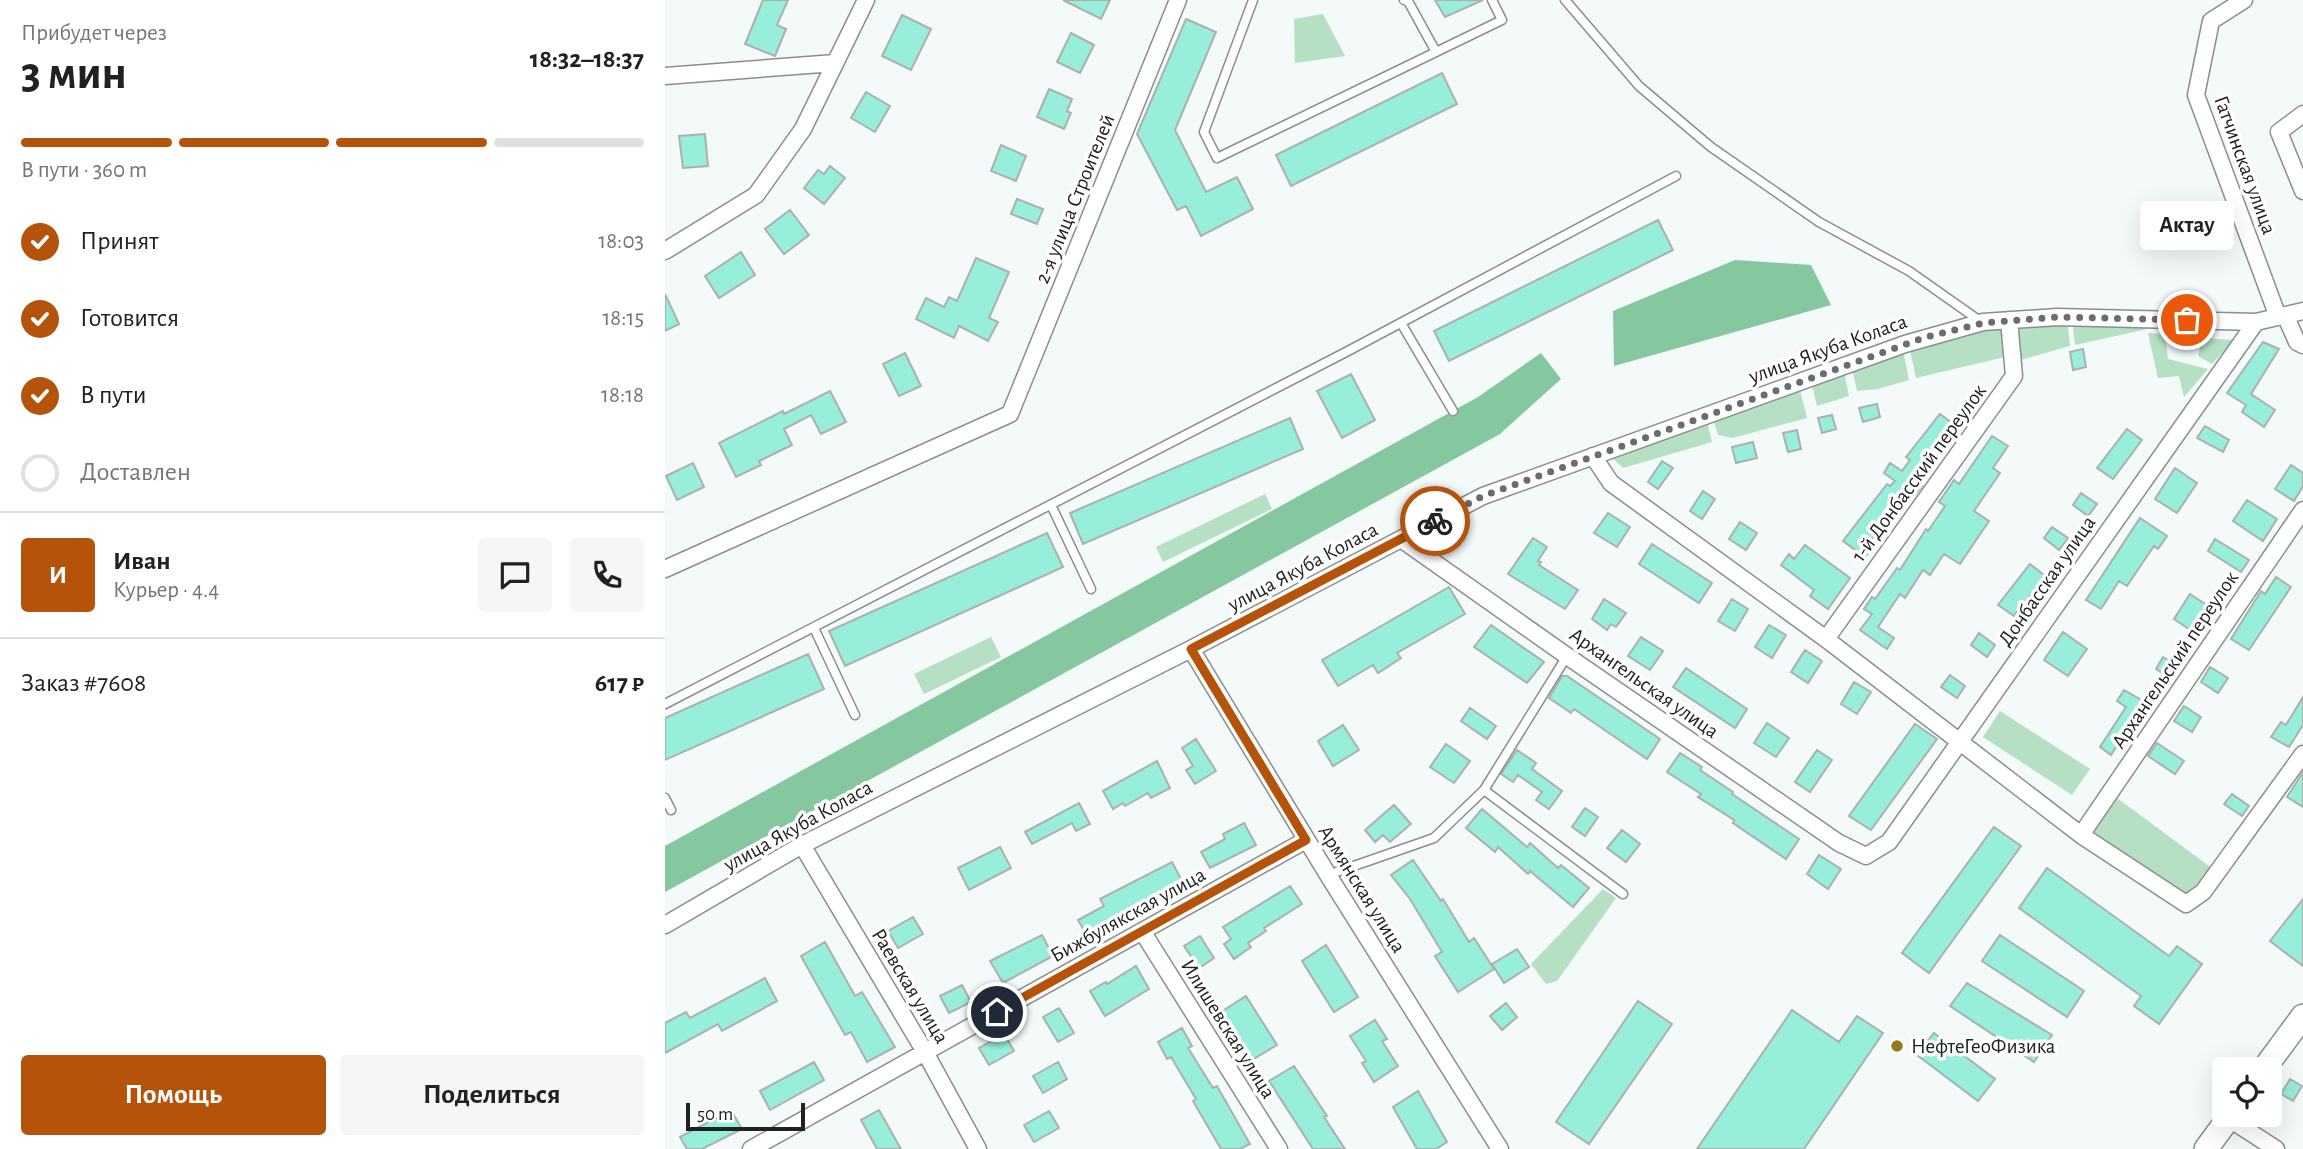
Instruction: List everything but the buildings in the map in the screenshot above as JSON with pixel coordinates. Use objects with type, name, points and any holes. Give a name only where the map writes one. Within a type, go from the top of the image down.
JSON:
[{"type":"street","points":[[665,251],[756,195],[803,130],[866,0]]},
{"type":"street","name":"2-я улица Строителей","points":[[665,569],[1010,414],[1178,0]]},
{"type":"street","name":"Гатчинская улица","points":[[2243,0],[2211,22],[2196,95],[2282,317]]},
{"type":"street","points":[[665,76],[835,62]]},
{"type":"street","points":[[2303,114],[2279,132],[2303,191]]},
{"type":"street","name":"улица Якуба Коласа","points":[[665,925],[802,845],[1191,649],[1483,496],[1905,344],[1983,323],[2070,317],[2256,323],[2303,311]]},
{"type":"street","points":[[2282,317],[2297,342],[2303,345]]},
{"type":"street","name":"1-й Донбасский переулок","points":[[1826,639],[2014,376],[2009,320]]},
{"type":"street","name":"Донбасская улица","points":[[1866,856],[1889,842],[2256,323]]},
{"type":"street","points":[[1593,456],[1611,483],[1826,639],[2081,835],[2186,904],[2203,892],[2303,754]]},
{"type":"street","name":"Архангельский переулок","points":[[2081,835],[2303,510]]},
{"type":"street","name":"Архангельская улица","points":[[1401,539],[1839,843],[1866,856]]},
{"type":"street","name":"Армянская улица","points":[[1191,649],[1306,840],[1500,1149]]},
{"type":"street","name":"Бижбулякская улица","points":[[751,1149],[1306,840]]},
{"type":"street","name":"Раевская улица","points":[[802,845],[925,1052],[978,1149]]},
{"type":"street","name":"Илишевская улица","points":[[1142,931],[1279,1149]]},
{"type":"street","points":[[2273,1057],[2303,1016]]},
{"type":"street","points":[[2206,1149],[2222,1127]]},
{"type":"street","points":[[2245,1127],[2276,1149]]},
{"type":"lane","points":[[1253,0],[1204,132],[1217,159],[1502,20],[1492,0]]},
{"type":"lane","points":[[1404,0],[1408,1],[1436,52]]},
{"type":"lane","points":[[1565,0],[1639,86],[1711,147],[1819,222],[1909,271],[1983,323]]},
{"type":"lane","points":[[665,704],[1401,323],[1676,176]]},
{"type":"lane","points":[[1401,323],[1453,411]]},
{"type":"lane","points":[[1051,505],[1091,589]]},
{"type":"lane","points":[[814,628],[855,715]]},
{"type":"lane","points":[[1328,875],[1434,838],[1484,790],[1567,656]]},
{"type":"lane","points":[[1484,790],[1623,894]]},
{"type":"lane","points":[[665,798],[671,810]]},
{"type":"green space","points":[[1323,14],[1345,56],[1295,63],[1294,19]]},
{"type":"green space","points":[[1735,260],[1811,265],[1831,305],[1614,366],[1613,311]]},
{"type":"green space","points":[[2067,319],[2070,346],[2014,362],[2011,324]]},
{"type":"green space","points":[[2072,319],[2176,327],[2147,329],[2075,345]]},
{"type":"green space","points":[[2007,324],[2009,356],[1916,378],[1909,346]]},
{"type":"green space","points":[[2148,333],[2165,334],[2168,359],[2208,369],[2184,397],[2179,376],[2158,378]]},
{"type":"green space","points":[[2202,338],[2234,340],[2212,364],[2198,356]]},
{"type":"green space","points":[[1903,350],[1909,380],[1878,389],[1857,391],[1852,368]]},
{"type":"green space","points":[[1541,353],[1561,379],[1500,434],[665,892],[665,846],[1478,397]]},
{"type":"green space","points":[[1844,371],[1849,396],[1817,406],[1811,382]]},
{"type":"green space","points":[[1799,386],[1807,418],[1732,438],[1718,435],[1712,416]]},
{"type":"green space","points":[[1706,417],[1712,442],[1623,468],[1608,454]]},
{"type":"green space","points":[[1265,494],[1272,509],[1163,562],[1156,547]]},
{"type":"green space","points":[[991,637],[1001,657],[924,694],[914,674]]},
{"type":"green space","points":[[2000,711],[2090,769],[2072,795],[1983,737]]},
{"type":"green space","points":[[2117,798],[2213,869],[2189,896],[2181,896],[2087,835]]},
{"type":"green space","points":[[1603,889],[1616,898],[1557,981],[1546,984],[1531,964]]},
{"type":"way so far","points":[[1435,521],[1483,496],[1926,337],[1983,323],[2057,317],[2187,320]]},
{"type":"place","name":"Актау","points":[[2187,320]]},
{"type":"place","name":"НефтеГеоФизика","points":[[1897,1046]]},
{"type":"route","points":[[997,1012],[1306,840],[1191,649],[1435,521]]}]
